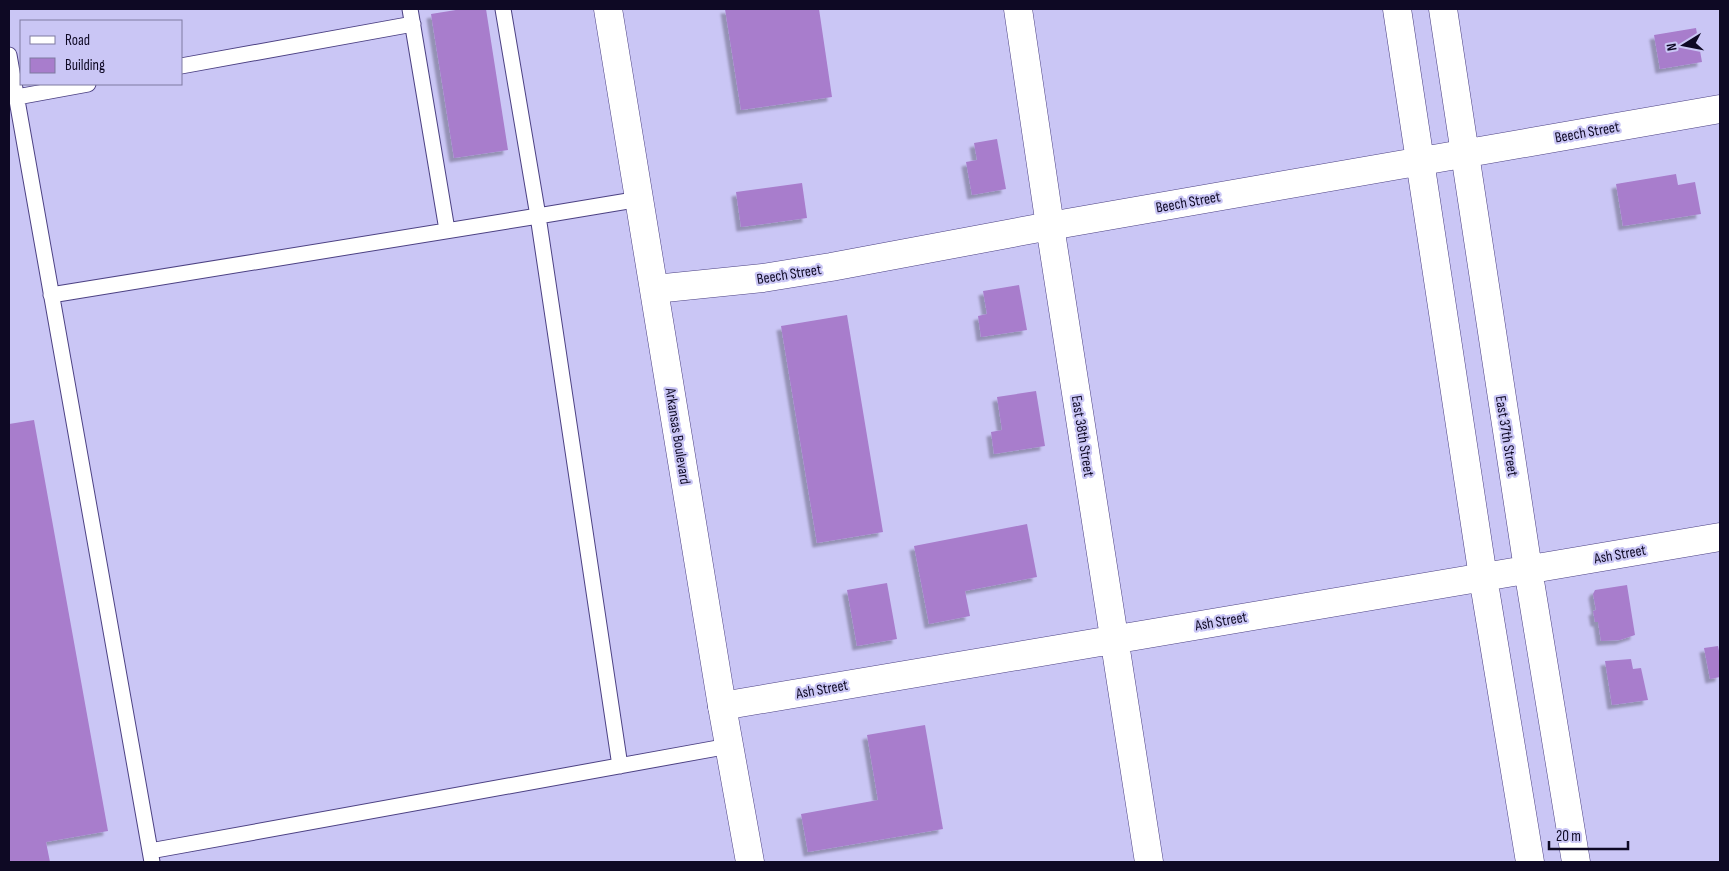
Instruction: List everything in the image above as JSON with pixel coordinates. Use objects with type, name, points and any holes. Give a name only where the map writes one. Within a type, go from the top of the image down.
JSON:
[{"type":"street","name":"Arkansas Boulevard","points":[[608,9],[722,706],[750,862]]},
{"type":"street","name":"East 38th Street","points":[[1018,9],[1149,862]]},
{"type":"street","points":[[1397,9],[1483,577],[1530,862]]},
{"type":"street","name":"East 37th Street","points":[[1443,9],[1528,570],[1576,862]]},
{"type":"street","name":"Beech Street","points":[[655,288],[763,278],[1720,109]]},
{"type":"street","name":"Ash Street","points":[[722,706],[1720,537]]},
{"type":"lane","points":[[503,9],[538,216],[620,766]]},
{"type":"lane","points":[[182,66],[411,16],[447,230]]},
{"type":"lane","points":[[9,56],[151,857],[729,746]]},
{"type":"lane","points":[[16,97],[82,85]]},
{"type":"lane","points":[[52,295],[640,199]]},
{"type":"building","points":[[462,9],[486,9],[508,150],[454,158],[431,14]]},
{"type":"building","points":[[725,9],[819,9],[832,97],[741,110]]},
{"type":"building","points":[[1696,28],[1702,62],[1660,69],[1654,35]]},
{"type":"building","points":[[997,139],[1006,189],[972,195],[966,162],[977,160],[974,143]]},
{"type":"building","points":[[1676,174],[1678,185],[1695,182],[1701,214],[1623,226],[1616,184]]},
{"type":"building","points":[[802,183],[807,218],[741,227],[736,192]]},
{"type":"building","points":[[1019,285],[1027,330],[981,337],[978,316],[987,314],[983,291]]},
{"type":"building","points":[[847,315],[883,532],[817,543],[781,326]]},
{"type":"building","points":[[1036,391],[1045,446],[994,454],[991,432],[1002,430],[997,397]]},
{"type":"building","points":[[34,420],[108,831],[46,842],[50,862],[9,862],[9,424]]},
{"type":"building","points":[[1027,524],[1037,577],[965,591],[970,616],[929,624],[914,546]]},
{"type":"building","points":[[887,583],[897,639],[857,646],[847,590]]},
{"type":"building","points":[[1627,585],[1635,635],[1620,640],[1601,641],[1598,622],[1595,622],[1593,611],[1596,610],[1593,594],[1595,590]]},
{"type":"building","points":[[1718,646],[1720,677],[1710,679],[1704,648]]},
{"type":"building","points":[[1631,659],[1633,669],[1641,668],[1648,700],[1612,705],[1605,661]]},
{"type":"building","points":[[925,725],[943,829],[808,852],[801,814],[878,800],[867,735]]}]
